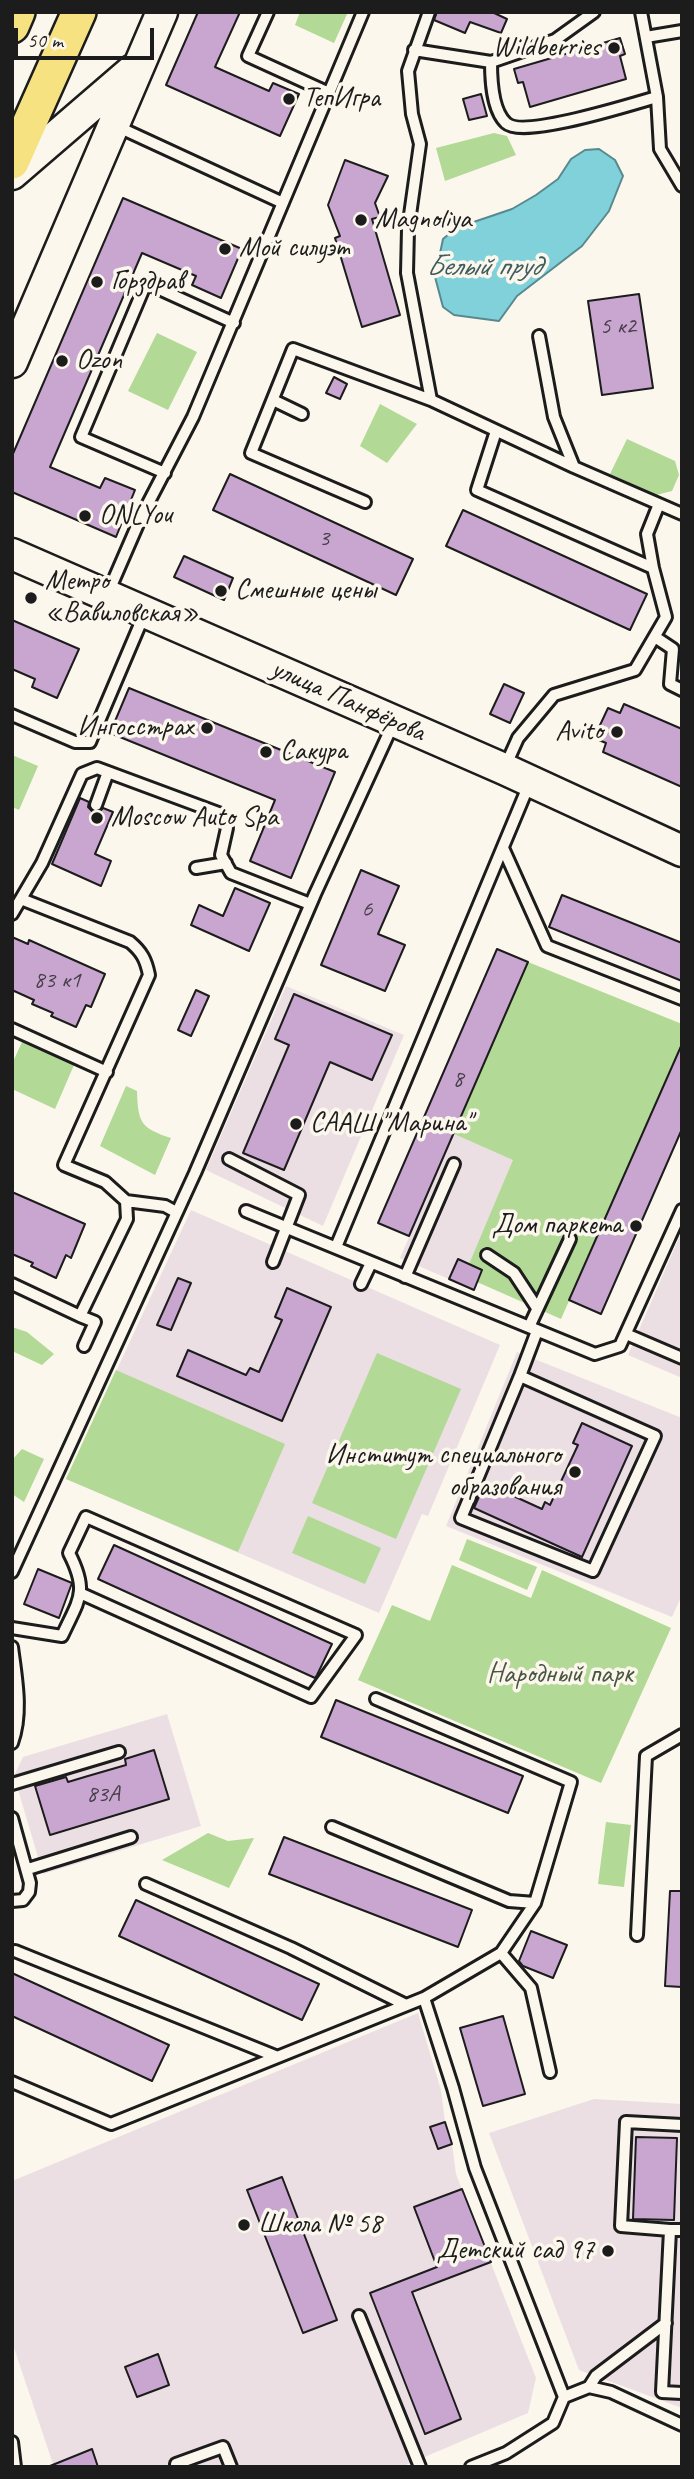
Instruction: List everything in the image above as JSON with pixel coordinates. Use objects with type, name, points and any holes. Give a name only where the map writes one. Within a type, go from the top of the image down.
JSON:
[{"type":"main road","points":[[12,26],[18,12]]},
{"type":"main road","points":[[12,162],[79,12]]},
{"type":"street","points":[[12,362],[162,12]]},
{"type":"street","points":[[12,174],[140,64]]},
{"type":"street","name":"улица Панфёрова","points":[[12,554],[504,769],[682,851]]},
{"type":"lane","points":[[268,12],[248,56],[329,93]]},
{"type":"lane","points":[[107,595],[141,517],[193,417],[363,12]]},
{"type":"lane","points":[[429,12],[408,71],[412,114],[420,144],[408,229],[407,273],[431,400]]},
{"type":"lane","points":[[414,50],[491,62],[555,40],[594,12]]},
{"type":"lane","points":[[641,12],[657,97],[660,149],[682,186]]},
{"type":"lane","points":[[646,37],[682,31]]},
{"type":"lane","points":[[491,62],[491,80],[499,114],[507,125],[518,129],[548,125],[657,97]]},
{"type":"lane","points":[[114,125],[283,204]]},
{"type":"lane","points":[[165,473],[81,438],[146,284],[234,323]]},
{"type":"lane","points":[[538,336],[554,417],[574,467]]},
{"type":"lane","points":[[365,502],[251,453],[293,349],[431,400],[682,514]]},
{"type":"lane","points":[[273,400],[302,414]]},
{"type":"lane","points":[[496,431],[477,490],[653,568]]},
{"type":"lane","points":[[504,769],[518,738],[554,695],[635,670],[666,617],[647,534],[659,504]]},
{"type":"lane","points":[[12,715],[75,742],[90,742],[145,612]]},
{"type":"lane","points":[[654,637],[673,649],[670,684],[682,690]]},
{"type":"lane","points":[[12,1572],[176,1212],[310,904],[394,721]]},
{"type":"lane","points":[[12,914],[42,863],[82,774],[97,768],[221,814],[227,828],[221,855],[231,873],[310,904]]},
{"type":"lane","points":[[96,805],[108,772]]},
{"type":"lane","points":[[336,1247],[530,782]]},
{"type":"lane","points":[[503,848],[547,946],[682,999]]},
{"type":"lane","points":[[196,868],[226,863]]},
{"type":"lane","points":[[21,899],[130,942],[147,961],[149,975],[64,1165],[105,1182],[126,1201],[164,1206],[176,1212]]},
{"type":"lane","points":[[12,1029],[107,1072]]},
{"type":"lane","points":[[229,1159],[299,1195],[273,1262]]},
{"type":"lane","points":[[405,1277],[454,1164]]},
{"type":"lane","points":[[80,1316],[127,1219],[126,1201]]},
{"type":"lane","points":[[246,1211],[595,1354],[620,1346],[682,1210]]},
{"type":"lane","points":[[520,1376],[654,1436],[593,1571],[461,1518],[520,1376],[537,1308],[570,1239]]},
{"type":"lane","points":[[487,1255],[514,1273],[537,1308]]},
{"type":"lane","points":[[361,1284],[371,1263]]},
{"type":"lane","points":[[12,1284],[95,1322],[84,1346]]},
{"type":"lane","points":[[626,1334],[682,1358]]},
{"type":"lane","points":[[12,1628],[62,1636],[82,1594],[80,1574],[69,1553],[86,1517],[356,1635],[311,1697],[82,1594]]},
{"type":"lane","points":[[12,1647],[18,1723],[12,1743]]},
{"type":"lane","points":[[12,2082],[111,2124],[424,1998],[502,1953],[536,1903],[571,1783],[376,1699]]},
{"type":"lane","points":[[637,1935],[646,1756],[682,1735]]},
{"type":"lane","points":[[12,1784],[119,1752]]},
{"type":"lane","points":[[12,1818],[30,1883],[29,1892],[23,1900],[12,1902]]},
{"type":"lane","points":[[332,1826],[509,1901],[536,1903]]},
{"type":"lane","points":[[27,1869],[131,1838]]},
{"type":"lane","points":[[146,1884],[291,1948],[406,2005]]},
{"type":"lane","points":[[15,1951],[275,2056]]},
{"type":"lane","points":[[502,1953],[531,1988],[551,2072]]},
{"type":"lane","points":[[424,1998],[475,2168],[564,2398]]},
{"type":"lane","points":[[682,2125],[626,2122],[621,2226],[676,2230],[662,2392],[682,2393]]},
{"type":"lane","points":[[359,2316],[421,2467]]},
{"type":"lane","points":[[471,2467],[506,2453],[552,2423],[564,2398],[589,2387],[596,2376],[666,2323]]},
{"type":"lane","points":[[589,2387],[611,2392],[682,2425]]},
{"type":"lane","points":[[12,2442],[15,2467]]},
{"type":"lane","points":[[176,2464],[223,2447],[231,2467]]},
{"type":"lane","points":[[506,2453],[508,2467]]},
{"type":"shaded area","name":"СААШ \"Марина\"","points":[[286,986],[404,1035],[323,1226],[206,1170]]},
{"type":"shaded area","points":[[454,1134],[514,1160],[469,1264],[457,1259],[449,1279],[400,1258]]},
{"type":"shaded area","points":[[191,1210],[500,1345],[428,1516],[422,1514],[379,1613],[66,1479]]},
{"type":"shaded area","points":[[682,1231],[682,1378],[628,1355]]},
{"type":"shaded area","name":"Институт специального образования","points":[[517,1352],[682,1418],[682,1595],[672,1617],[446,1526]]},
{"type":"shaded area","points":[[167,1714],[201,1826],[43,1874],[14,1776],[23,1757]]},
{"type":"shaded area","name":"Школа № 58","points":[[418,2013],[441,2090],[456,2174],[536,2378],[528,2413],[401,2467],[54,2467],[12,2342],[12,2181]]},
{"type":"shaded area","name":"Детский сад 97","points":[[594,2099],[682,2104],[682,2408],[579,2370],[489,2133]]},
{"type":"green space","points":[[300,12],[348,12],[334,43],[295,25]]},
{"type":"green space","points":[[494,133],[507,136],[516,155],[445,181],[436,148]]},
{"type":"green space","points":[[157,333],[197,352],[168,410],[128,391]]},
{"type":"green space","points":[[380,404],[417,424],[387,463],[360,446]]},
{"type":"green space","points":[[627,439],[675,461],[679,475],[672,491],[656,495],[610,474]]},
{"type":"green space","points":[[12,755],[38,766],[19,810],[12,807]]},
{"type":"green space","points":[[528,962],[682,1024],[682,1044],[561,1319],[477,1282],[482,1270],[469,1264],[513,1160],[454,1134]]},
{"type":"green space","points":[[22,1042],[74,1065],[55,1109],[12,1089],[12,1064]]},
{"type":"green space","points":[[126,1086],[137,1091],[138,1110],[147,1127],[171,1138],[155,1175],[100,1146]]},
{"type":"green space","points":[[12,1327],[27,1332],[54,1354],[42,1365],[12,1351]]},
{"type":"green space","points":[[377,1353],[461,1389],[396,1539],[312,1503]]},
{"type":"green space","points":[[116,1370],[285,1444],[238,1552],[66,1479]]},
{"type":"green space","points":[[22,1449],[44,1459],[24,1502],[12,1494],[12,1460]]},
{"type":"green space","points":[[308,1516],[381,1548],[365,1584],[292,1553]]},
{"type":"green space","points":[[467,1539],[537,1567],[527,1590],[459,1560]]},
{"type":"green space","name":"Народный парк","points":[[452,1565],[531,1598],[542,1570],[671,1628],[601,1783],[358,1680],[392,1605],[430,1621]]},
{"type":"green space","points":[[606,1822],[631,1825],[624,1887],[598,1884]]},
{"type":"green space","points":[[208,1833],[228,1841],[254,1838],[229,1888],[162,1860]]},
{"type":"water","name":"Белый пруд","points":[[599,149],[615,160],[623,176],[609,211],[582,246],[517,296],[499,321],[454,315],[443,307],[435,277],[443,239],[456,228],[512,209],[558,179],[571,159],[585,150]]},
{"type":"building","points":[[198,12],[240,12],[215,67],[269,91],[273,83],[299,94],[280,136],[166,85]]},
{"type":"building","points":[[437,12],[492,12],[507,19],[501,33],[470,22],[465,33],[434,20]]},
{"type":"building","points":[[620,38],[625,54],[620,56],[626,79],[530,107],[523,82],[518,83],[514,69]]},
{"type":"building","points":[[481,94],[487,116],[469,120],[463,99]]},
{"type":"building","points":[[345,160],[388,176],[375,203],[380,217],[372,219],[400,315],[362,327],[335,238],[340,236],[328,205]]},
{"type":"building","points":[[123,198],[242,249],[221,298],[192,285],[196,276],[142,253],[50,467],[100,488],[105,478],[135,490],[116,537],[12,492],[12,456]]},
{"type":"building","points":[[639,294],[653,388],[602,395],[588,301]]},
{"type":"building","points":[[334,377],[347,384],[340,399],[326,393]]},
{"type":"building","points":[[230,474],[413,559],[396,595],[213,510]]},
{"type":"building","points":[[463,510],[647,594],[630,630],[446,546]]},
{"type":"building","points":[[184,556],[233,578],[224,600],[174,577]]},
{"type":"building","points":[[12,620],[79,649],[57,698],[32,687],[35,679],[12,669]]},
{"type":"building","points":[[504,684],[524,693],[510,723],[490,714]]},
{"type":"building","points":[[129,688],[335,772],[291,878],[250,861],[275,800],[110,733]]},
{"type":"building","points":[[624,704],[682,729],[682,787],[603,752],[606,743],[594,738],[608,708],[620,713]]},
{"type":"building","points":[[80,798],[89,802],[88,807],[93,812],[98,813],[103,808],[113,812],[95,854],[111,861],[101,886],[52,864]]},
{"type":"building","points":[[361,870],[399,886],[378,934],[405,945],[385,991],[321,965]]},
{"type":"building","points":[[235,888],[270,903],[249,951],[191,925],[199,905],[223,916]]},
{"type":"building","points":[[562,895],[682,943],[682,981],[549,927]]},
{"type":"building","points":[[12,937],[28,944],[29,940],[105,974],[91,1007],[86,1005],[76,1027],[51,1016],[53,1013],[32,1004],[34,1000],[12,990]]},
{"type":"building","points":[[497,949],[528,962],[409,1236],[378,1223]]},
{"type":"building","points":[[196,990],[209,996],[191,1036],[178,1030]]},
{"type":"building","points":[[294,994],[392,1035],[372,1080],[330,1062],[284,1170],[243,1153],[289,1045],[275,1039]]},
{"type":"building","points":[[682,1044],[682,1129],[601,1314],[569,1300]]},
{"type":"building","points":[[12,1192],[85,1224],[71,1258],[66,1255],[56,1278],[31,1266],[33,1263],[12,1254]]},
{"type":"building","points":[[458,1259],[482,1270],[474,1290],[449,1279]]},
{"type":"building","points":[[178,1278],[191,1283],[171,1330],[157,1325]]},
{"type":"building","points":[[287,1288],[331,1307],[282,1421],[177,1376],[188,1350],[246,1375],[250,1368],[259,1372],[282,1320],[275,1317]]},
{"type":"building","points":[[582,1423],[632,1446],[582,1557],[474,1508],[485,1483],[542,1509],[545,1502],[550,1505],[578,1445],[573,1443]]},
{"type":"building","points":[[114,1545],[332,1644],[317,1675],[315,1678],[98,1579]]},
{"type":"building","points":[[38,1569],[72,1583],[59,1618],[24,1604]]},
{"type":"building","points":[[336,1700],[523,1776],[508,1813],[321,1737]]},
{"type":"building","points":[[154,1750],[169,1799],[50,1835],[35,1786],[66,1777],[68,1782],[126,1765],[125,1759]]},
{"type":"building","points":[[284,1837],[472,1910],[458,1947],[269,1874]]},
{"type":"building","points":[[670,1891],[682,1891],[682,1987],[665,1986]]},
{"type":"building","points":[[136,1900],[319,1984],[302,2020],[119,1936]]},
{"type":"building","points":[[531,1931],[567,1945],[553,1978],[523,1966],[519,1961]]},
{"type":"building","points":[[12,1973],[169,2045],[152,2081],[12,2016]]},
{"type":"building","points":[[503,2016],[525,2094],[483,2106],[460,2028]]},
{"type":"building","points":[[445,2122],[452,2144],[438,2149],[430,2127]]},
{"type":"building","points":[[636,2137],[677,2138],[674,2220],[633,2219]]},
{"type":"building","points":[[282,2177],[337,2320],[303,2333],[247,2190]]},
{"type":"building","points":[[462,2189],[491,2262],[412,2292],[461,2419],[425,2434],[370,2293],[437,2267],[414,2207]]},
{"type":"building","points":[[158,2354],[169,2385],[137,2397],[125,2367]]},
{"type":"building","points":[[92,2449],[98,2467],[50,2467],[50,2466]]},
{"type":"place","name":"Wildberries","points":[[614,48]]},
{"type":"place","name":"ТепИгра","points":[[289,99]]},
{"type":"place","name":"Magnoliya","points":[[361,220]]},
{"type":"place","name":"Мой силуэт","points":[[225,249]]},
{"type":"place","name":"Горздрав","points":[[97,282]]},
{"type":"place","name":"Ozon","points":[[62,361]]},
{"type":"place","name":"ONLYou","points":[[85,516]]},
{"type":"place","name":"Смешные цены","points":[[221,591]]},
{"type":"place","name":"Метро «Вавиловская»","points":[[31,598]]},
{"type":"place","name":"Ингосстрах","points":[[207,728]]},
{"type":"place","name":"Avito","points":[[617,732]]},
{"type":"place","name":"Сакура","points":[[266,752]]},
{"type":"place","name":"Moscow Auto Spa","points":[[97,818]]},
{"type":"place","name":"СААШ \"Марина\"","points":[[296,1124]]},
{"type":"place","name":"Дом паркета","points":[[636,1226]]},
{"type":"place","name":"Институт специального образования","points":[[575,1472]]},
{"type":"place","name":"Школа № 58","points":[[244,2225]]},
{"type":"place","name":"Детский сад 97","points":[[608,2251]]}]
